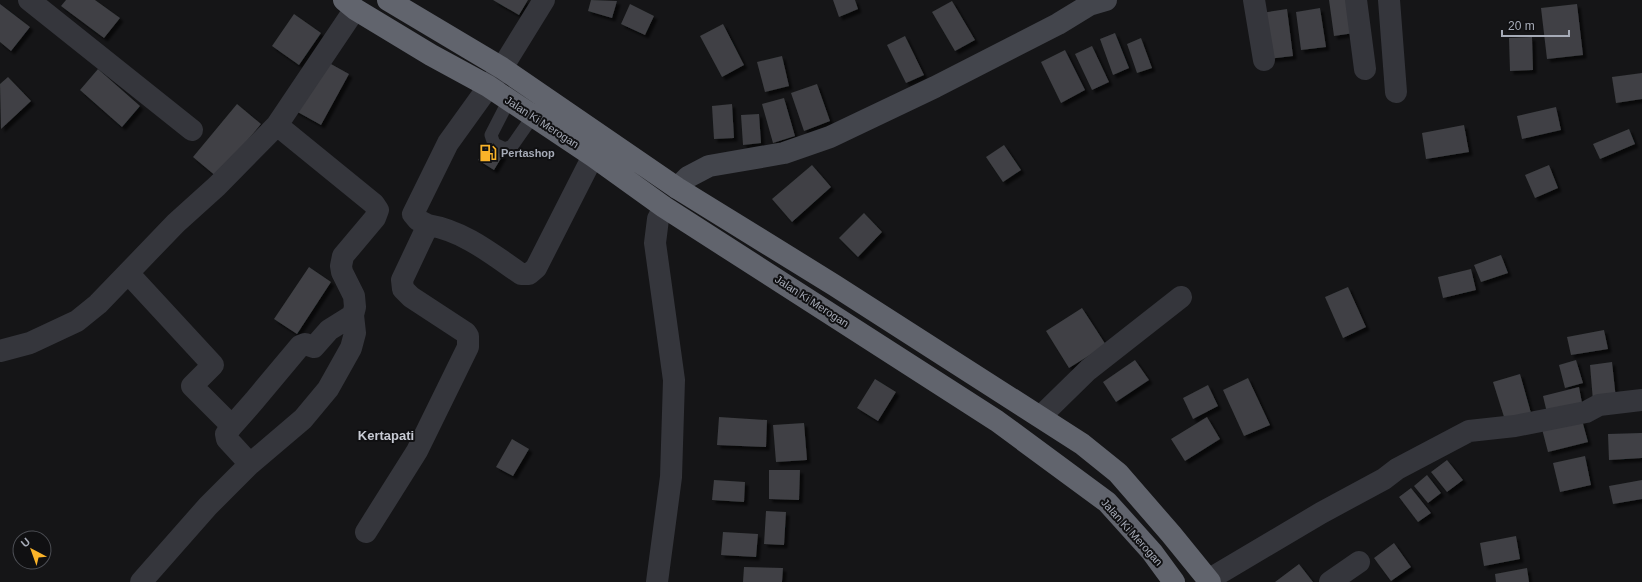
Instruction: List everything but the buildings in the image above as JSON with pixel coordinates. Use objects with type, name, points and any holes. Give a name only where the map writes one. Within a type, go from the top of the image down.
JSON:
[{"type":"highway","name":"Jalan Ki Merogan","points":[[388,0],[502,68],[664,207],[997,421],[1063,469],[1107,502],[1152,552],[1174,582]]},
{"type":"highway","name":"Jalan Ki Merogan","points":[[349,5],[431,55],[488,86],[533,116],[678,188],[1041,416],[1082,444],[1118,473],[1171,534],[1209,581]]},
{"type":"highway","points":[[664,207],[678,188]]},
{"type":"street","points":[[29,0],[192,130]]},
{"type":"street","points":[[544,0],[502,68],[448,144],[413,214],[418,220],[428,225],[444,228],[469,238],[521,274],[529,274],[536,268],[593,147]]},
{"type":"street","points":[[1254,0],[1264,60]]},
{"type":"street","points":[[1356,0],[1365,69]]},
{"type":"street","points":[[1389,0],[1396,92]]},
{"type":"street","points":[[678,188],[688,177],[709,166],[784,153],[830,137],[936,87],[1058,24],[1095,2]]},
{"type":"street","points":[[0,352],[30,343],[78,321],[98,304],[176,223],[217,186],[277,125],[349,5]]},
{"type":"street","points":[[141,582],[208,506],[250,464],[304,419],[328,389],[354,342],[354,292],[345,281],[341,266],[343,256],[378,213],[377,208],[277,125]]},
{"type":"street","points":[[657,582],[671,477],[674,380],[655,243],[658,219],[664,207]]},
{"type":"street","points":[[366,532],[417,451],[468,347],[468,336],[466,333],[411,297],[403,289],[402,280],[428,225]]},
{"type":"street","points":[[128,273],[213,365],[192,386],[232,426]]},
{"type":"street","points":[[1041,416],[1088,370],[1181,297]]},
{"type":"street","points":[[250,464],[227,439],[226,434],[300,346],[306,344],[314,347],[329,330],[353,315]]},
{"type":"street","points":[[1209,581],[1321,513],[1384,479],[1397,469],[1469,431],[1515,426],[1586,412],[1599,405],[1642,400]]},
{"type":"street","points":[[1330,582],[1359,562]]},
{"type":"lane","points":[[509,100],[491,135],[494,144],[504,149],[512,146],[533,116]]},
{"type":"place","name":"Pertashop","points":[[488,153]]},
{"type":"district","name":"Kertapati","points":[[386,435]]}]
